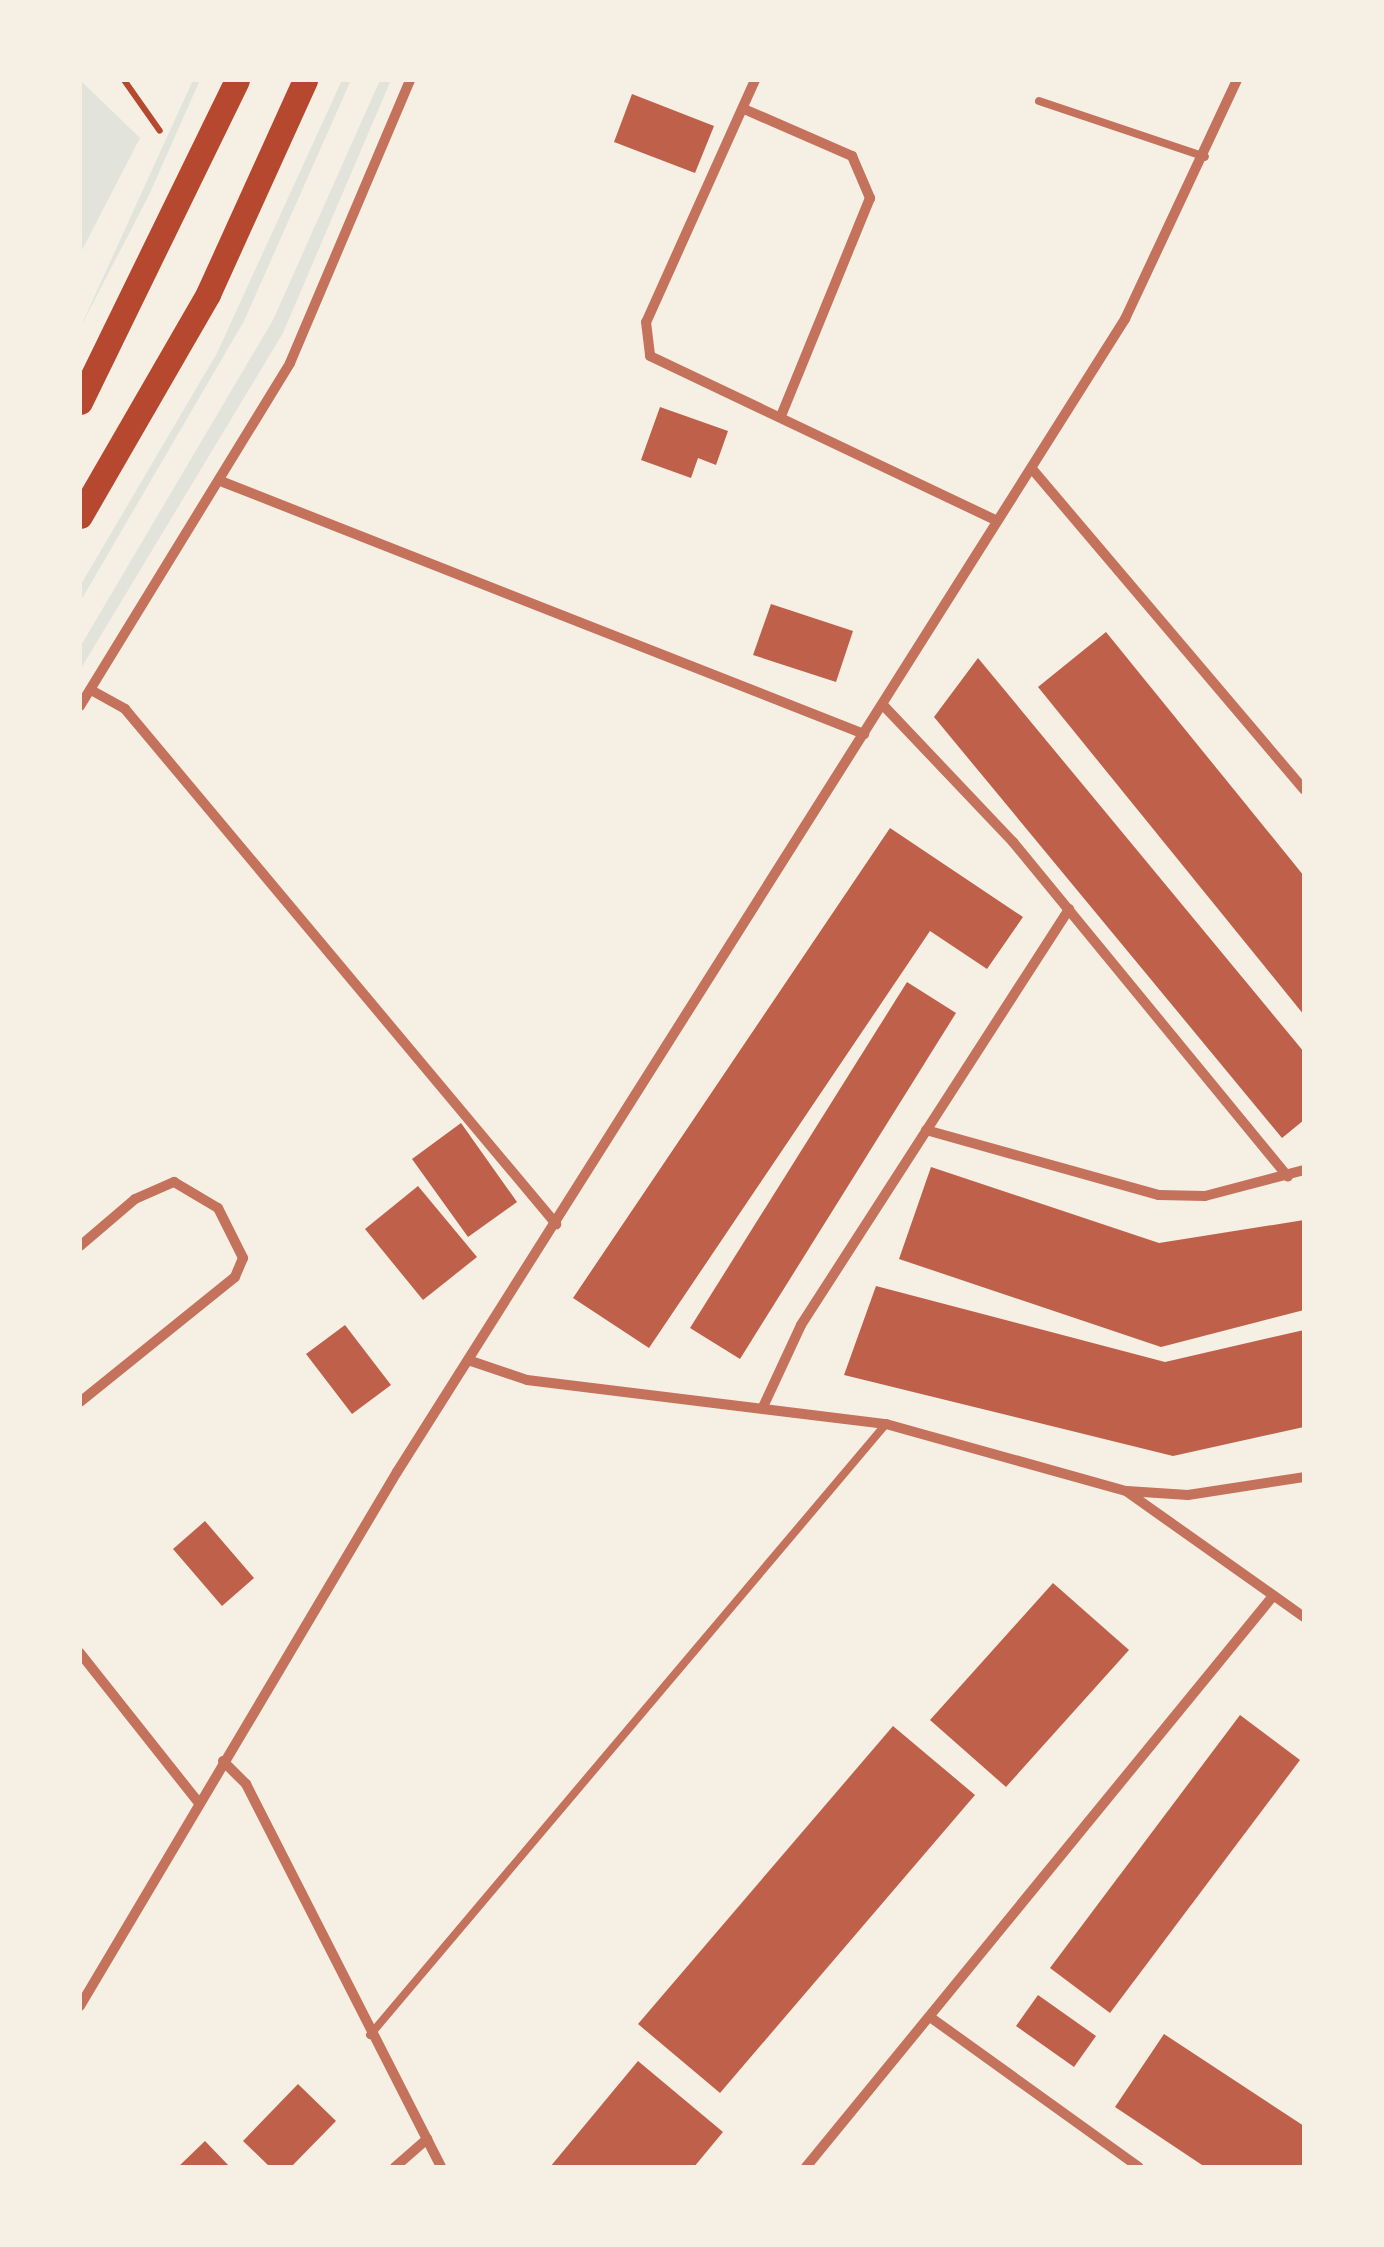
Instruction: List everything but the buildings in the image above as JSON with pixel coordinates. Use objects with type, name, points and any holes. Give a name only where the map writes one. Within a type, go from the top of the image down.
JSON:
[{"type":"main road","points":[[80,402],[237,80]]},
{"type":"main road","points":[[80,516],[208,294],[305,80]]},
{"type":"street","points":[[80,706],[223,482],[344,251],[410,80]]},
{"type":"street","points":[[755,80],[645,338],[662,366],[782,414],[997,522]]},
{"type":"street","points":[[80,2006],[223,1761],[468,1360],[1033,470],[1125,318],[1205,157],[1238,80]]},
{"type":"street","points":[[744,109],[838,146],[870,198],[782,414]]},
{"type":"street","points":[[1033,470],[1304,790]]},
{"type":"street","points":[[223,482],[864,734]]},
{"type":"street","points":[[91,690],[124,709],[556,1224]]},
{"type":"street","points":[[883,705],[1069,910],[1288,1177]]},
{"type":"street","points":[[763,1408],[801,1324],[1069,910]]},
{"type":"street","points":[[926,1130],[1159,1194],[1205,1196],[1304,1170]]},
{"type":"street","points":[[80,1246],[136,1199],[174,1182],[218,1208],[242,1258],[236,1277],[80,1402]]},
{"type":"street","points":[[468,1360],[527,1380],[886,1424],[1126,1491],[1188,1495],[1304,1477]]},
{"type":"street","points":[[1126,1491],[1304,1617]]},
{"type":"street","points":[[806,2167],[1273,1596]]},
{"type":"street","points":[[80,1654],[199,1803]]},
{"type":"street","points":[[223,1761],[246,1784],[370,2035],[441,2167]]},
{"type":"street","points":[[930,2017],[1139,2167]]},
{"type":"street","points":[[395,2167],[426,2139]]},
{"type":"lane","points":[[1040,101],[1205,157]]},
{"type":"lane","points":[[370,2035],[886,1424]]},
{"type":"path","points":[[124,80],[160,131]]},
{"type":"shaded area","points":[[80,80],[140,138],[80,254]]},
{"type":"shaded area","points":[[193,80],[200,80],[149,195],[80,328]]},
{"type":"shaded area","points":[[342,80],[351,80],[244,321],[80,602],[80,586],[217,353]]},
{"type":"shaded area","points":[[380,80],[391,80],[283,333],[80,670],[80,647],[273,320]]}]
